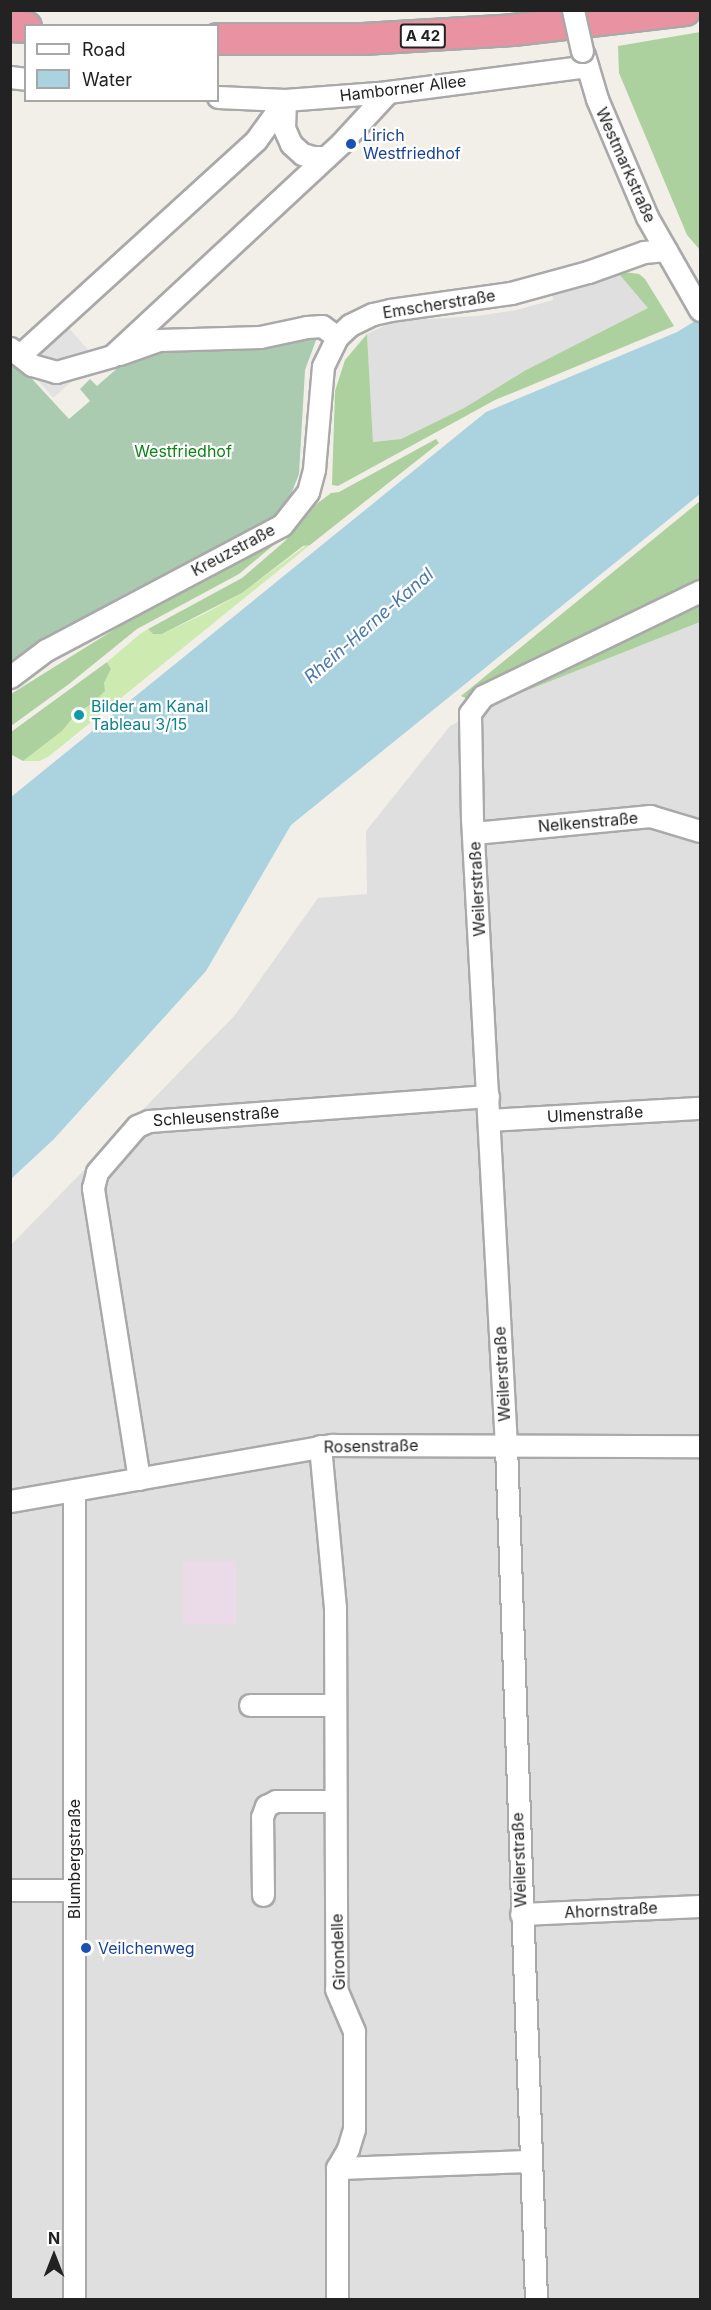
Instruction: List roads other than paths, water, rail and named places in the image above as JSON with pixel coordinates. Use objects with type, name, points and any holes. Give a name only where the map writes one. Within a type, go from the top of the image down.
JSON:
[{"type":"highway","name":"A 42","points":[[219,39],[363,39],[513,30],[685,10]]},
{"type":"street","name":"Westmarkstraße","points":[[573,10],[585,58],[617,148],[647,217],[700,309]]},
{"type":"street","name":"Hamborner Allee","points":[[219,97],[285,100],[388,92],[585,58]]},
{"type":"street","points":[[109,357],[326,157],[388,92]]},
{"type":"street","points":[[285,100],[284,128],[291,144],[302,154],[326,157]]},
{"type":"street","points":[[285,100],[256,140],[15,351],[32,365],[56,372],[159,340],[260,337],[307,327],[322,327],[337,337]]},
{"type":"street","name":"Emscherstraße","points":[[337,337],[350,325],[373,314],[511,293],[588,272],[644,252],[666,250]]},
{"type":"street","name":"Kreuzstraße","points":[[10,677],[46,650],[282,525],[308,492],[314,469],[322,375],[327,355],[337,337]]},
{"type":"street","name":"Weilerstraße","points":[[536,2300],[506,1446],[470,720],[472,707],[477,700],[700,591]]},
{"type":"street","name":"Nelkenstraße","points":[[474,833],[650,816],[700,831]]},
{"type":"street","name":"Schleusenstraße","points":[[139,1479],[93,1188],[97,1172],[137,1126],[149,1121],[488,1096]]},
{"type":"street","name":"Ulmenstraße","points":[[490,1120],[700,1108]]},
{"type":"street","name":"Rosenstraße","points":[[10,1501],[320,1446],[345,1444],[700,1446]]},
{"type":"street","name":"Girondelle","points":[[320,1446],[335,1608],[336,1989],[350,2017],[354,2031],[354,2129],[348,2149],[337,2168],[337,2300]]},
{"type":"street","name":"Blumbergstraße","points":[[74,1491],[74,2300]]},
{"type":"street","points":[[250,1705],[335,1705]]},
{"type":"street","points":[[263,1895],[262,1817],[266,1806],[276,1801],[335,1801]]},
{"type":"street","points":[[10,1890],[74,1890]]},
{"type":"street","name":"Ahornstraße","points":[[521,1914],[700,1906]]},
{"type":"street","points":[[337,2168],[530,2161]]},
{"type":"water","name":"Rhein-Herne-Kanal","points":[[700,318],[700,494],[291,825],[206,971],[54,1139],[11,1179],[11,797],[486,412],[677,332]]},
{"type":"place","name":"Lirich Westfriedhof","points":[[351,144]]},
{"type":"place","name":"Bilder am Kanal Tableau 3/15","points":[[79,715]]},
{"type":"place","name":"Veilchenweg","points":[[86,1948]]},
{"type":"park label","name":"Westfriedhof","points":[[183,451]]}]
